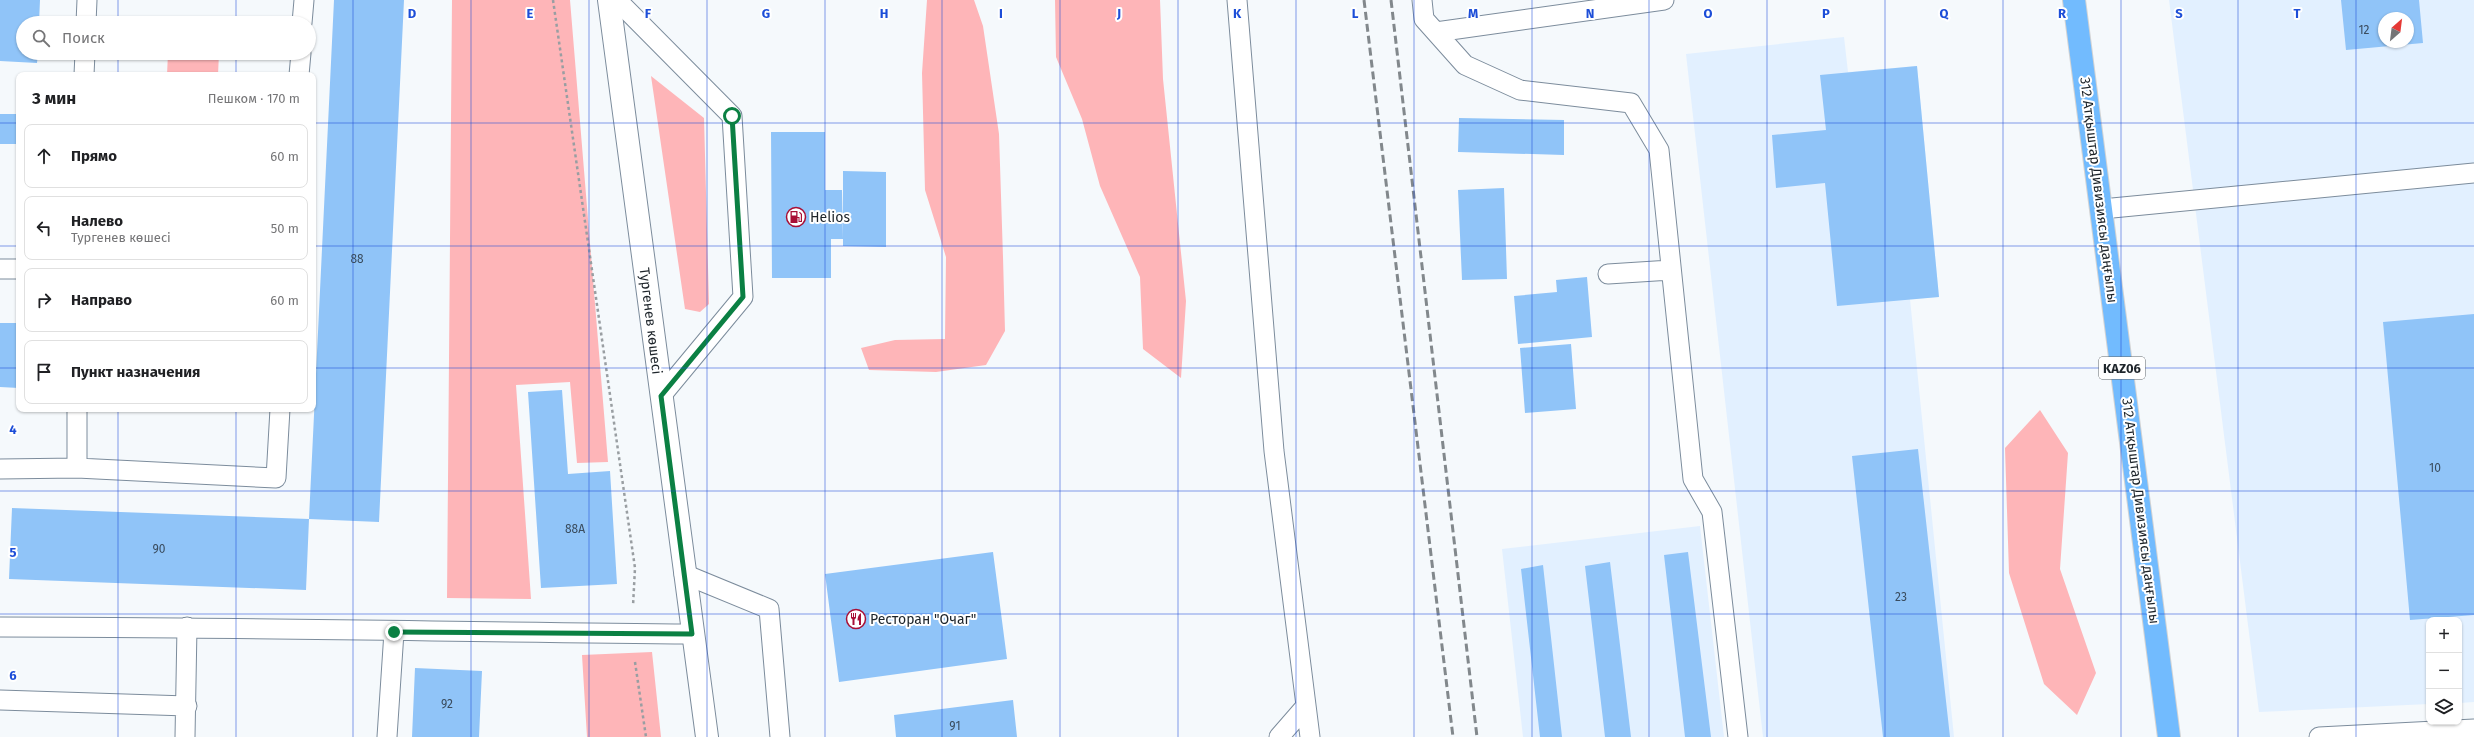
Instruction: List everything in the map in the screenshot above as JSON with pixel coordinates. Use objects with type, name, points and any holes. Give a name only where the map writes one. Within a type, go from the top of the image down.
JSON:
[{"type":"highway","name":"312 Атқыштар Дивизиясы даңғылы","points":[[2074,0],[2169,737]]},
{"type":"main road","name":"Тургенев көшесі","points":[[609,0],[684,574],[707,737]]},
{"type":"lane","points":[[86,16],[87,0]]},
{"type":"lane","points":[[303,16],[304,0]]},
{"type":"lane","points":[[617,0],[732,116],[743,297],[661,396]]},
{"type":"lane","points":[[1237,0],[1274,451],[1310,737]]},
{"type":"lane","points":[[1422,0],[1424,19],[1465,65],[1520,90],[1631,103],[1659,150],[1692,479],[1712,512],[1738,737]]},
{"type":"lane","points":[[1436,32],[1664,0]]},
{"type":"lane","points":[[84,72],[85,60]]},
{"type":"lane","points":[[299,72],[300,60]]},
{"type":"lane","points":[[2102,209],[2474,173]]},
{"type":"lane","points":[[0,268],[16,269]]},
{"type":"lane","points":[[1608,274],[1671,270]]},
{"type":"lane","points":[[77,412],[77,468]]},
{"type":"lane","points":[[0,469],[77,468],[276,478],[280,412]]},
{"type":"lane","points":[[684,574],[769,610],[780,737]]},
{"type":"lane","points":[[0,627],[187,627],[394,632],[692,634]]},
{"type":"lane","points":[[185,737],[187,706],[187,627]]},
{"type":"lane","points":[[387,737],[394,632]]},
{"type":"lane","points":[[0,700],[187,706]]},
{"type":"lane","points":[[1279,737],[1306,706]]},
{"type":"lane","points":[[2319,737],[2466,732]]},
{"type":"path","points":[[554,0],[634,568],[631,634],[646,737]]},
{"type":"shaded area","points":[[452,0],[570,0],[608,462],[577,463],[570,382],[516,385],[531,599],[447,598]]},
{"type":"shaded area","points":[[927,0],[974,0],[983,26],[999,134],[1005,331],[986,365],[936,372],[869,370],[861,348],[895,340],[945,339],[946,257],[925,190],[922,73]]},
{"type":"shaded area","points":[[1055,0],[1160,0],[1163,79],[1186,301],[1181,378],[1143,349],[1140,277],[1100,186],[1082,119],[1056,57]]},
{"type":"shaded area","points":[[2169,0],[2474,0],[2474,702],[2462,703],[2462,617],[2426,617],[2426,704],[2259,712]]},
{"type":"shaded area","points":[[1844,37],[1848,72],[1917,66],[1939,297],[1910,299],[1954,737],[1763,737],[1686,54]]},
{"type":"shaded area","points":[[168,60],[219,60],[218,72],[167,72]]},
{"type":"shaded area","points":[[651,76],[704,118],[709,304],[700,312],[685,309]]},
{"type":"shaded area","points":[[2040,410],[2068,453],[2060,569],[2096,673],[2077,715],[2044,684],[2009,573],[2005,448]]},
{"type":"shaded area","points":[[1700,526],[1724,737],[1523,737],[1502,549]]},
{"type":"shaded area","points":[[652,652],[661,737],[587,737],[582,655]]},
{"type":"building","points":[[0,0],[40,0],[39,16],[16,16],[16,60],[37,60],[37,63],[0,61]]},
{"type":"building","points":[[334,0],[404,0],[379,522],[309,519],[314,412],[316,412],[316,374]]},
{"type":"building","points":[[2341,0],[2419,0],[2423,43],[2414,44],[2414,12],[2378,12],[2378,47],[2346,50]]},
{"type":"building","points":[[1917,66],[1939,297],[1837,306],[1825,183],[1776,188],[1772,135],[1826,130],[1820,75]]},
{"type":"building","points":[[0,114],[16,114],[16,144],[0,144]]},
{"type":"building","points":[[1459,118],[1564,120],[1564,155],[1458,152]]},
{"type":"building","points":[[771,132],[825,132],[825,190],[842,190],[843,239],[831,239],[831,278],[772,278]]},
{"type":"building","points":[[843,171],[886,172],[886,247],[843,246]]},
{"type":"building","points":[[1504,188],[1507,279],[1462,280],[1458,190]]},
{"type":"building","points":[[1587,277],[1592,337],[1518,344],[1514,296],[1557,292],[1556,280]]},
{"type":"building","points":[[2474,314],[2474,615],[2426,617],[2426,619],[2410,620],[2383,322]]},
{"type":"building","points":[[0,323],[16,323],[16,388],[0,387]]},
{"type":"building","points":[[1571,344],[1576,409],[1525,413],[1520,348]]},
{"type":"building","points":[[562,390],[568,474],[610,471],[617,584],[541,588],[528,392]]},
{"type":"building","points":[[1918,449],[1950,737],[1883,737],[1852,456]]},
{"type":"building","points":[[12,508],[309,519],[306,590],[9,579]]},
{"type":"building","points":[[993,552],[1007,659],[839,682],[825,574]]},
{"type":"building","points":[[1688,552],[1711,737],[1685,737],[1664,555]]},
{"type":"building","points":[[1610,562],[1631,737],[1605,737],[1585,566]]},
{"type":"building","points":[[1543,565],[1562,737],[1540,737],[1521,569]]},
{"type":"building","points":[[415,668],[482,671],[479,737],[412,737]]},
{"type":"building","points":[[1013,700],[1017,737],[896,737],[894,715]]},
{"type":"railway","points":[[1364,0],[1453,737]]},
{"type":"railway","points":[[1391,0],[1477,737]]},
{"type":"place","name":"Helios","points":[[796,217]]},
{"type":"place","name":"Ресторан \"Очаг\"","points":[[856,619]]},
{"type":"route","points":[[394,632],[692,634],[661,396],[743,297],[732,116]]}]
